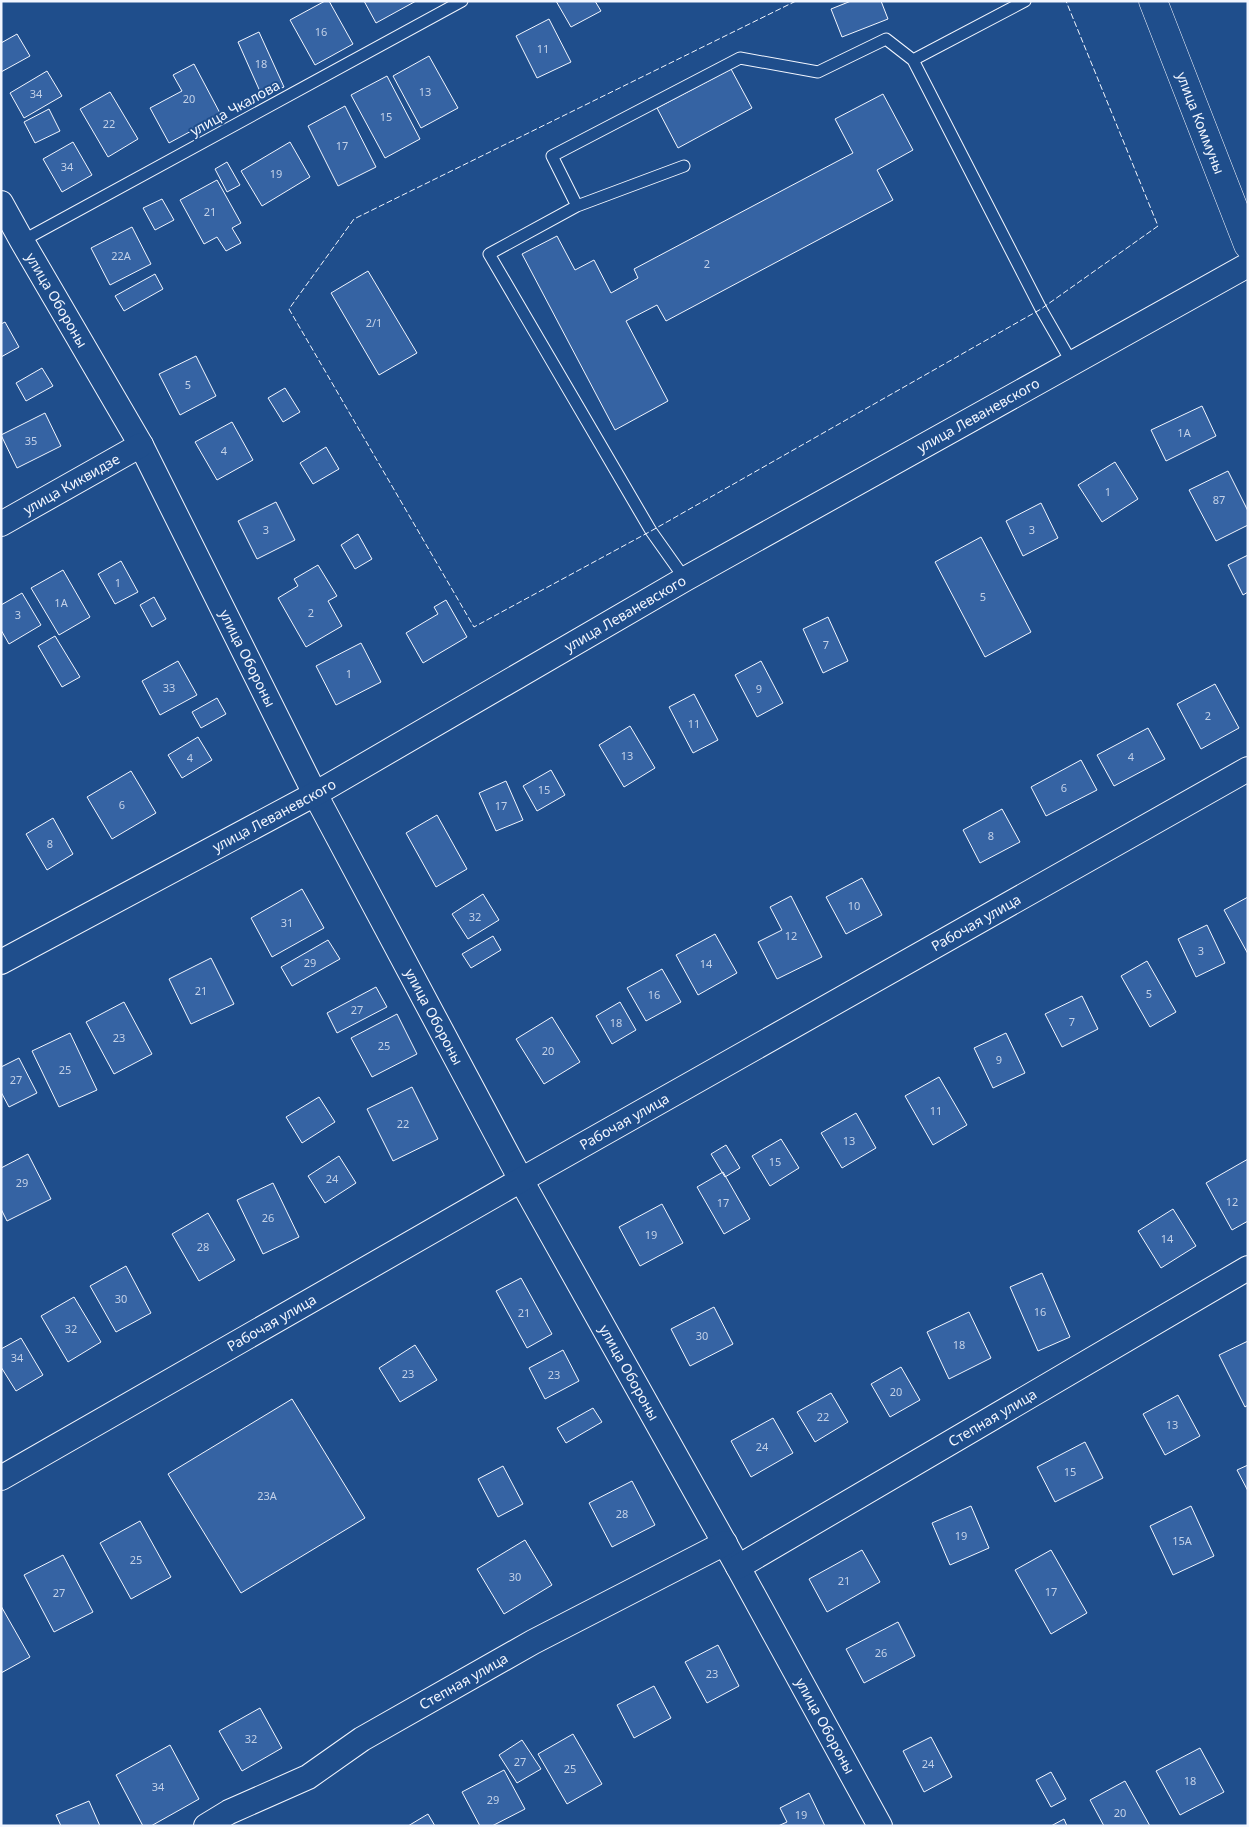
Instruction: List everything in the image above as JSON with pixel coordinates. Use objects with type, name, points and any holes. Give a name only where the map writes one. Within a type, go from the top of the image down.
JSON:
[{"type":"street","name":"улица Коммуны","points":[[1153,1],[1248,245]]},
{"type":"street","name":"улица Обороны","points":[[1,202],[141,445],[315,794],[520,1180],[725,1543],[880,1826]]},
{"type":"street","name":"улица Леваневского","points":[[1,962],[315,794],[685,579],[1248,265]]},
{"type":"street","name":"улица Киквидзе","points":[[1,524],[141,445]]},
{"type":"street","name":"Рабочая улица","points":[[1,1478],[520,1180],[1248,769]]},
{"type":"street","name":"Степная улица","points":[[738,1567],[1248,1268]]},
{"type":"street","name":"Степная улица","points":[[206,1826],[229,1812],[308,1777],[362,1739],[532,1642],[725,1543]]},
{"type":"lane","name":"улица Чкалова","points":[[22,241],[462,1]]},
{"type":"lane","points":[[913,60],[1025,1]]},
{"type":"lane","points":[[577,206],[552,156],[740,58],[818,72],[886,39],[913,60],[1041,310],[1072,363]]},
{"type":"lane","points":[[684,166],[577,206],[490,254],[651,531],[685,579]]},
{"type":"building","points":[[325,1],[329,1],[353,44],[315,65],[290,20]]},
{"type":"building","points":[[364,1],[416,1],[376,23]]},
{"type":"building","points":[[556,1],[595,1],[601,11],[571,27]]},
{"type":"building","points":[[851,1],[881,1],[888,19],[842,37],[831,9]]},
{"type":"building","points":[[549,19],[571,62],[537,78],[516,36]]},
{"type":"building","points":[[259,32],[284,87],[262,96],[238,42]]},
{"type":"building","points":[[17,34],[30,56],[1,72],[1,43]]},
{"type":"building","points":[[429,56],[458,108],[421,128],[393,76]]},
{"type":"building","points":[[194,64],[221,115],[169,143],[150,108],[182,91],[173,75]]},
{"type":"building","points":[[731,69],[752,108],[678,148],[657,108]]},
{"type":"building","points":[[47,71],[62,96],[24,118],[10,93]]},
{"type":"building","points":[[387,76],[420,139],[385,158],[351,95]]},
{"type":"building","points":[[110,92],[138,139],[108,157],[80,109]]},
{"type":"building","points":[[883,94],[913,150],[877,170],[893,200],[666,321],[657,305],[626,321],[668,401],[615,430],[522,254],[557,236],[575,270],[594,260],[611,293],[638,278],[634,269],[853,153],[835,119]]},
{"type":"building","points":[[345,106],[376,167],[338,186],[308,126]]},
{"type":"building","points":[[49,109],[60,131],[35,143],[24,122]]},
{"type":"building","points":[[73,142],[92,175],[62,192],[43,159]]},
{"type":"building","points":[[290,142],[310,177],[262,206],[241,171]]},
{"type":"building","points":[[227,162],[240,185],[227,192],[215,169]]},
{"type":"building","points":[[217,180],[241,223],[232,228],[241,243],[226,251],[217,237],[204,244],[180,200]]},
{"type":"building","points":[[162,199],[174,220],[155,230],[143,208]]},
{"type":"building","points":[[132,227],[151,264],[110,285],[91,248]]},
{"type":"building","points":[[368,271],[417,353],[379,375],[331,293]]},
{"type":"building","points":[[155,274],[163,289],[124,311],[115,296]]},
{"type":"building","points":[[5,322],[19,347],[1,357],[1,324]]},
{"type":"building","points":[[196,356],[216,396],[180,415],[159,374]]},
{"type":"building","points":[[42,368],[53,386],[26,401],[16,383]]},
{"type":"building","points":[[285,388],[300,412],[283,422],[268,398]]},
{"type":"building","points":[[1202,406],[1216,436],[1166,461],[1151,430]]},
{"type":"building","points":[[45,413],[61,446],[17,468],[1,435]]},
{"type":"building","points":[[232,422],[253,460],[217,480],[195,442]]},
{"type":"building","points":[[326,447],[339,469],[313,484],[300,463]]},
{"type":"building","points":[[1115,462],[1138,499],[1102,522],[1078,485]]},
{"type":"building","points":[[1228,471],[1248,511],[1248,525],[1216,541],[1189,490]]},
{"type":"building","points":[[276,502],[295,540],[257,559],[238,521]]},
{"type":"building","points":[[1041,503],[1058,538],[1023,556],[1006,521]]},
{"type":"building","points":[[358,534],[372,559],[355,569],[341,545]]},
{"type":"building","points":[[981,537],[1031,632],[985,657],[935,562]]},
{"type":"building","points":[[1248,555],[1248,592],[1243,595],[1228,565]]},
{"type":"building","points":[[121,561],[138,592],[115,604],[98,574]]},
{"type":"building","points":[[318,565],[337,596],[328,601],[342,626],[306,647],[278,598],[298,586],[294,579]]},
{"type":"building","points":[[63,570],[90,617],[59,635],[31,588]]},
{"type":"building","points":[[22,593],[41,625],[9,644],[1,630],[1,605]]},
{"type":"building","points":[[154,597],[166,619],[152,627],[140,605]]},
{"type":"building","points":[[446,600],[467,637],[423,663],[406,633],[438,614],[434,607]]},
{"type":"building","points":[[828,617],[848,661],[823,673],[803,629]]},
{"type":"building","points":[[55,636],[80,677],[62,687],[38,646]]},
{"type":"building","points":[[361,643],[381,682],[336,705],[316,666]]},
{"type":"building","points":[[178,661],[197,695],[160,715],[142,681]]},
{"type":"building","points":[[761,661],[783,703],[757,717],[735,675]]},
{"type":"building","points":[[1215,684],[1239,728],[1201,749],[1177,704]]},
{"type":"building","points":[[694,694],[718,740],[693,753],[669,707]]},
{"type":"building","points":[[217,698],[226,714],[201,728],[192,712]]},
{"type":"building","points":[[630,726],[655,768],[624,787],[599,745]]},
{"type":"building","points":[[1148,728],[1165,759],[1114,786],[1097,755]]},
{"type":"building","points":[[198,737],[212,760],[182,778],[168,755]]},
{"type":"building","points":[[1081,760],[1097,790],[1046,816],[1031,787]]},
{"type":"building","points":[[551,770],[565,795],[537,811],[523,786]]},
{"type":"building","points":[[131,771],[156,813],[112,839],[87,797]]},
{"type":"building","points":[[506,781],[523,820],[496,831],[479,793]]},
{"type":"building","points":[[1002,809],[1020,842],[980,863],[963,830]]},
{"type":"building","points":[[437,815],[467,869],[436,887],[406,833]]},
{"type":"building","points":[[53,818],[73,854],[47,870],[26,834]]},
{"type":"building","points":[[862,878],[882,915],[846,934],[826,897]]},
{"type":"building","points":[[302,889],[324,928],[272,957],[251,918]]},
{"type":"building","points":[[483,894],[499,920],[468,939],[452,914]]},
{"type":"building","points":[[791,896],[822,957],[777,979],[758,942],[782,930],[770,907]]},
{"type":"building","points":[[1248,897],[1248,954],[1224,910]]},
{"type":"building","points":[[1207,925],[1225,963],[1196,977],[1178,939]]},
{"type":"building","points":[[715,934],[737,973],[698,995],[676,955]]},
{"type":"building","points":[[493,936],[501,950],[471,968],[462,954]]},
{"type":"building","points":[[328,940],[340,959],[292,986],[281,967]]},
{"type":"building","points":[[211,958],[234,1004],[191,1024],[169,979]]},
{"type":"building","points":[[1147,961],[1176,1012],[1150,1027],[1121,976]]},
{"type":"building","points":[[662,969],[681,1002],[646,1021],[627,988]]},
{"type":"building","points":[[376,987],[387,1007],[337,1033],[327,1013]]},
{"type":"building","points":[[1082,996],[1098,1029],[1062,1047],[1045,1014]]},
{"type":"building","points":[[124,1002],[152,1054],[114,1074],[86,1022]]},
{"type":"building","points":[[620,1002],[636,1030],[612,1044],[596,1016]]},
{"type":"building","points":[[397,1014],[417,1054],[372,1077],[351,1038]]},
{"type":"building","points":[[552,1017],[580,1062],[544,1084],[516,1039]]},
{"type":"building","points":[[70,1033],[97,1090],[59,1107],[32,1051]]},
{"type":"building","points":[[1006,1033],[1025,1073],[993,1088],[974,1048]]},
{"type":"building","points":[[19,1058],[37,1093],[9,1107],[1,1092],[1,1067]]},
{"type":"building","points":[[939,1077],[967,1125],[933,1145],[905,1096]]},
{"type":"building","points":[[412,1087],[438,1139],[393,1161],[367,1109]]},
{"type":"building","points":[[319,1097],[335,1122],[302,1143],[286,1117]]},
{"type":"building","points":[[856,1113],[876,1148],[842,1168],[821,1133]]},
{"type":"building","points":[[781,1139],[799,1168],[770,1186],[752,1156]]},
{"type":"building","points":[[726,1145],[740,1168],[725,1177],[711,1154]]},
{"type":"building","points":[[28,1154],[51,1199],[7,1221],[1,1209],[1,1168]]},
{"type":"building","points":[[339,1156],[356,1183],[325,1203],[308,1176]]},
{"type":"building","points":[[1248,1159],[1248,1221],[1232,1230],[1206,1183]]},
{"type":"building","points":[[723,1172],[750,1219],[724,1234],[697,1187]]},
{"type":"building","points":[[273,1183],[299,1237],[263,1254],[237,1200]]},
{"type":"building","points":[[662,1204],[683,1243],[640,1266],[619,1227]]},
{"type":"building","points":[[1173,1209],[1196,1246],[1161,1268],[1138,1231]]},
{"type":"building","points":[[208,1213],[235,1260],[199,1281],[172,1234]]},
{"type":"building","points":[[126,1266],[151,1313],[116,1332],[90,1286]]},
{"type":"building","points":[[1042,1273],[1070,1337],[1038,1351],[1010,1287]]},
{"type":"building","points":[[521,1278],[552,1334],[527,1348],[496,1291]]},
{"type":"building","points":[[74,1297],[101,1342],[68,1362],[41,1316]]},
{"type":"building","points":[[714,1307],[733,1344],[690,1366],[671,1329]]},
{"type":"building","points":[[969,1312],[991,1358],[949,1379],[927,1332]]},
{"type":"building","points":[[21,1338],[43,1375],[16,1391],[1,1367],[1,1349]]},
{"type":"building","points":[[1248,1341],[1248,1405],[1245,1407],[1219,1355]]},
{"type":"building","points":[[415,1345],[437,1380],[400,1402],[379,1368]]},
{"type":"building","points":[[563,1350],[579,1381],[545,1399],[529,1368]]},
{"type":"building","points":[[901,1367],[920,1400],[890,1417],[871,1384]]},
{"type":"building","points":[[831,1393],[848,1422],[815,1442],[797,1412]]},
{"type":"building","points":[[1178,1395],[1200,1436],[1165,1455],[1143,1414]]},
{"type":"building","points":[[292,1399],[365,1518],[241,1593],[168,1474]]},
{"type":"building","points":[[593,1408],[602,1422],[566,1443],[557,1428]]},
{"type":"building","points":[[773,1418],[793,1453],[751,1477],[731,1441]]},
{"type":"building","points":[[1085,1442],[1103,1478],[1055,1502],[1037,1467]]},
{"type":"building","points":[[1248,1465],[1248,1491],[1237,1470]]},
{"type":"building","points":[[503,1466],[523,1504],[498,1517],[478,1479]]},
{"type":"building","points":[[632,1481],[655,1525],[612,1547],[589,1503]]},
{"type":"building","points":[[971,1506],[989,1548],[950,1565],[932,1523]]},
{"type":"building","points":[[1191,1506],[1214,1556],[1173,1575],[1150,1526]]},
{"type":"building","points":[[140,1521],[171,1577],[131,1599],[100,1543]]},
{"type":"building","points":[[525,1540],[552,1585],[504,1614],[477,1569]]},
{"type":"building","points":[[862,1550],[880,1582],[827,1612],[809,1579]]},
{"type":"building","points":[[1051,1550],[1087,1613],[1051,1634],[1015,1570]]},
{"type":"building","points":[[63,1555],[93,1612],[54,1632],[24,1575]]},
{"type":"building","points":[[1,1606],[30,1657],[1,1673]]},
{"type":"building","points":[[898,1622],[915,1656],[864,1683],[846,1649]]},
{"type":"building","points":[[718,1645],[739,1686],[707,1703],[685,1662]]},
{"type":"building","points":[[654,1686],[671,1718],[634,1738],[617,1705]]},
{"type":"building","points":[[260,1708],[282,1748],[242,1771],[219,1731]]},
{"type":"building","points":[[573,1734],[602,1784],[567,1804],[538,1754]]},
{"type":"building","points":[[931,1737],[952,1777],[924,1792],[903,1751]]},
{"type":"building","points":[[522,1740],[541,1769],[517,1783],[499,1755]]},
{"type":"building","points":[[170,1745],[199,1799],[151,1826],[143,1826],[116,1775]]},
{"type":"building","points":[[1200,1748],[1224,1792],[1180,1815],[1156,1771]]},
{"type":"building","points":[[504,1770],[525,1809],[492,1826],[480,1826],[462,1792]]},
{"type":"building","points":[[1051,1772],[1066,1799],[1051,1807],[1036,1780]]},
{"type":"building","points":[[1125,1781],[1150,1826],[1104,1826],[1090,1800]]},
{"type":"building","points":[[809,1793],[825,1826],[778,1826],[787,1822],[780,1808]]},
{"type":"building","points":[[89,1801],[100,1826],[61,1826],[56,1815]]},
{"type":"building","points":[[428,1814],[435,1826],[408,1826]]},
{"type":"building","points":[[1064,1819],[1067,1826],[1051,1826]]},
{"type":"fence","points":[[796,1],[354,219],[289,309],[474,627],[651,531],[1041,309],[1158,226],[1066,1]]}]
